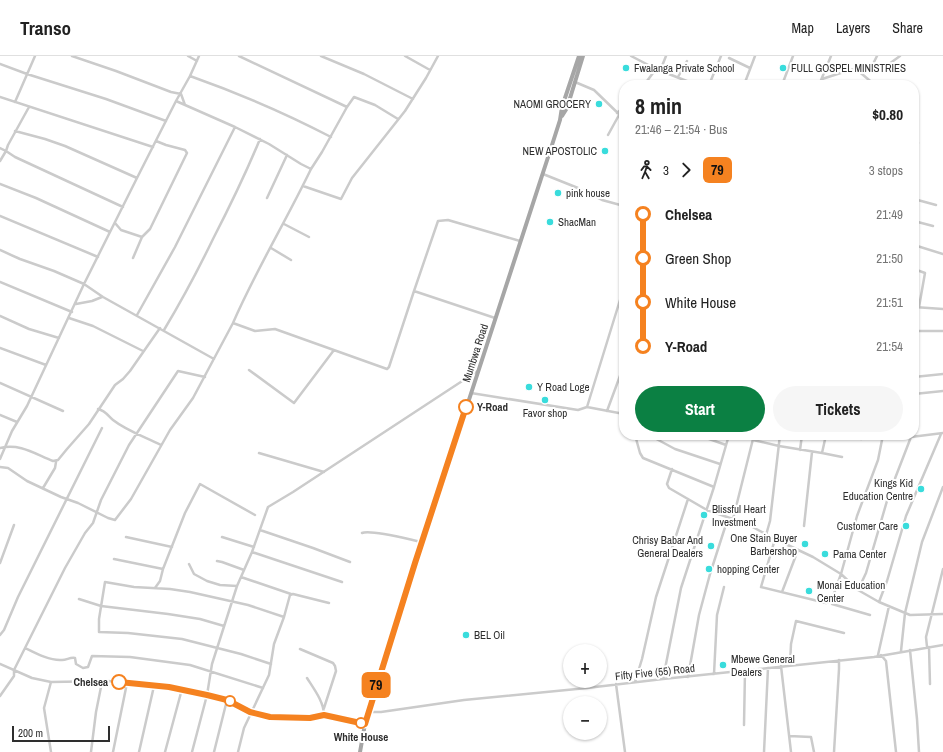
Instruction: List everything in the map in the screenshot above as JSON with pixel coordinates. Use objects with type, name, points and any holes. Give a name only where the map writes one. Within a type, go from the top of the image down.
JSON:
[{"type":"main road","name":"Mumbwa Road","points":[[360,752],[365,724],[422,542],[543,174],[579,56]]},
{"type":"main road","name":"Mumbwa Road","points":[[560,120],[566,108],[583,56]]},
{"type":"street","points":[[15,102],[35,56]]},
{"type":"street","points":[[72,56],[171,92],[181,94]]},
{"type":"street","points":[[188,56],[197,61]]},
{"type":"street","points":[[0,459],[17,422],[27,406],[136,178],[181,94],[199,56]]},
{"type":"street","points":[[239,56],[347,107]]},
{"type":"street","points":[[321,56],[364,74],[412,99]]},
{"type":"street","points":[[405,56],[430,70]]},
{"type":"street","points":[[303,186],[341,200],[352,178],[398,119],[438,56]]},
{"type":"street","points":[[631,56],[660,71],[685,80]]},
{"type":"street","points":[[660,71],[666,56]]},
{"type":"street","points":[[711,80],[721,56]]},
{"type":"street","points":[[746,80],[755,56]]},
{"type":"street","points":[[784,80],[793,56]]},
{"type":"street","points":[[822,79],[831,56]]},
{"type":"street","points":[[872,66],[877,56]]},
{"type":"street","points":[[822,79],[831,75],[856,69],[890,64],[900,56]]},
{"type":"street","points":[[729,58],[750,68]]},
{"type":"street","points":[[678,77],[688,61]]},
{"type":"street","points":[[0,64],[106,99],[166,121]]},
{"type":"street","points":[[648,80],[656,69]]},
{"type":"street","points":[[856,69],[869,80]]},
{"type":"street","points":[[190,76],[232,91],[284,113],[331,137]]},
{"type":"street","points":[[575,82],[594,90],[618,114],[608,134]]},
{"type":"street","points":[[181,94],[186,105]]},
{"type":"street","points":[[0,97],[153,147]]},
{"type":"street","points":[[0,467],[8,468],[27,481],[61,497],[78,503],[112,520],[118,518],[131,499],[161,446],[205,377],[253,280],[284,224],[311,169],[331,137],[352,98],[357,97],[375,105],[398,119]]},
{"type":"street","points":[[176,101],[260,139],[311,169]]},
{"type":"street","points":[[0,161],[28,107]]},
{"type":"street","points":[[137,315],[175,247],[236,127]]},
{"type":"street","points":[[15,132],[45,139],[65,146],[136,178]]},
{"type":"street","points":[[164,330],[179,305],[230,206],[260,139]]},
{"type":"street","points":[[133,258],[142,237],[150,229],[187,152],[186,150],[156,141]]},
{"type":"street","points":[[0,148],[15,157],[123,207]]},
{"type":"street","points":[[267,198],[287,156]]},
{"type":"street","points":[[543,174],[578,188],[602,200],[619,205]]},
{"type":"street","points":[[0,184],[36,198],[110,232]]},
{"type":"street","points":[[919,200],[936,205]]},
{"type":"street","points":[[0,216],[98,257]]},
{"type":"street","points":[[233,323],[255,331],[275,329],[387,369],[398,342],[438,221],[448,220],[520,241]]},
{"type":"street","points":[[919,222],[933,226]]},
{"type":"street","points":[[115,223],[121,230],[142,237]]},
{"type":"street","points":[[284,224],[309,237]]},
{"type":"street","points":[[919,247],[943,254]]},
{"type":"street","points":[[271,248],[291,260]]},
{"type":"street","points":[[0,250],[84,284],[103,297],[214,359]]},
{"type":"street","points":[[919,271],[925,272],[919,307],[943,309]]},
{"type":"street","points":[[0,282],[72,312]]},
{"type":"street","points":[[414,291],[496,318]]},
{"type":"street","points":[[76,304],[103,297]]},
{"type":"street","points":[[587,407],[619,303]]},
{"type":"street","points":[[0,316],[30,329],[59,338]]},
{"type":"street","points":[[69,318],[93,326],[144,352]]},
{"type":"street","points":[[43,488],[55,468],[56,462],[89,424],[115,385],[130,371],[160,328]]},
{"type":"street","points":[[919,331],[943,331]]},
{"type":"street","points":[[0,348],[46,366]]},
{"type":"street","points":[[248,370],[294,403],[334,350]]},
{"type":"street","points":[[192,752],[207,695],[211,671],[224,626],[237,586],[254,547],[268,507],[324,472],[479,369]]},
{"type":"street","points":[[0,696],[14,676],[14,670],[25,648],[79,543],[92,523],[115,472],[136,433],[156,406],[178,371],[205,377]]},
{"type":"street","points":[[919,376],[943,374]]},
{"type":"street","points":[[607,411],[619,379]]},
{"type":"street","points":[[0,383],[64,411]]},
{"type":"street","points":[[919,393],[943,391]]},
{"type":"street","points":[[471,393],[578,410],[587,407],[619,413]]},
{"type":"street","points":[[98,409],[104,411],[112,420],[161,446]]},
{"type":"street","points":[[0,415],[17,422]]},
{"type":"street","points":[[0,635],[4,630],[18,597],[102,428]]},
{"type":"street","points":[[919,437],[942,433]]},
{"type":"street","points":[[879,602],[887,581],[906,516],[942,433]]},
{"type":"street","points":[[636,440],[641,456],[714,487]]},
{"type":"street","points":[[659,440],[675,449],[720,464]]},
{"type":"street","points":[[712,440],[726,445]]},
{"type":"street","points":[[663,679],[680,594],[728,440]]},
{"type":"street","points":[[733,519],[753,440],[842,457]]},
{"type":"street","points":[[766,535],[770,521],[780,440]]},
{"type":"street","points":[[800,450],[801,440]]},
{"type":"street","points":[[822,453],[825,440]]},
{"type":"street","points":[[831,602],[841,574],[856,516],[878,460],[882,440]]},
{"type":"street","points":[[858,590],[866,574],[889,494],[910,440]]},
{"type":"street","points":[[3,451],[0,448],[6,446],[22,447],[56,462]]},
{"type":"street","points":[[804,526],[812,452]]},
{"type":"street","points":[[259,453],[324,472]]},
{"type":"street","points":[[672,469],[668,486],[707,510],[747,524],[766,535],[813,557],[841,574],[858,590],[905,614],[943,614]]},
{"type":"street","points":[[155,588],[160,581],[181,522],[200,484],[255,515]]},
{"type":"street","points":[[901,651],[905,614],[922,542],[943,487]]},
{"type":"street","points":[[635,682],[644,653],[656,597],[688,499]]},
{"type":"street","points":[[688,677],[699,614],[728,518]]},
{"type":"street","points":[[0,563],[14,525]]},
{"type":"street","points":[[260,530],[350,562]]},
{"type":"street","points":[[362,533],[380,533],[422,542]]},
{"type":"street","points":[[126,537],[172,547]]},
{"type":"street","points":[[222,537],[254,547]]},
{"type":"street","points":[[775,539],[760,585],[791,596],[826,604],[831,602]]},
{"type":"street","points":[[782,592],[798,550]]},
{"type":"street","points":[[252,552],[342,582]]},
{"type":"street","points":[[114,559],[163,569]]},
{"type":"street","points":[[217,561],[244,570]]},
{"type":"street","points":[[189,564],[194,574],[207,581],[220,585],[237,586]]},
{"type":"street","points":[[930,684],[926,637],[943,569]]},
{"type":"street","points":[[241,577],[291,594],[329,603]]},
{"type":"street","points":[[271,664],[198,643],[164,637],[99,632],[99,619],[105,582],[128,586],[190,592],[248,605],[284,617]]},
{"type":"street","points":[[714,674],[717,615],[724,587]]},
{"type":"street","points":[[238,752],[250,712],[269,675],[274,644],[291,594]]},
{"type":"street","points":[[79,599],[101,606],[200,619],[224,626]]},
{"type":"street","points":[[831,602],[832,604],[870,615]]},
{"type":"street","points":[[889,606],[879,655],[886,661],[896,752]]},
{"type":"street","points":[[790,665],[791,644],[796,621],[844,633]]},
{"type":"street","name":"Fifty Five (55) Road","points":[[369,712],[381,712],[464,700],[745,671],[879,655],[943,645]]},
{"type":"street","points":[[25,648],[34,653],[60,660],[72,657],[75,658],[76,664],[83,668],[88,667],[91,657],[94,656],[130,657],[190,665],[263,688]]},
{"type":"street","points":[[300,649],[333,663],[335,666],[336,671],[324,708],[324,715]]},
{"type":"street","points":[[910,650],[919,752]]},
{"type":"street","points":[[834,752],[839,660]]},
{"type":"street","points":[[0,664],[32,678],[51,682],[102,682],[154,686],[182,690],[227,700],[250,712],[270,717],[295,719],[324,715],[365,724]]},
{"type":"street","points":[[781,666],[791,752]]},
{"type":"street","points":[[764,752],[768,668]]},
{"type":"street","points":[[744,725],[745,671]]},
{"type":"street","points":[[307,678],[324,708]]},
{"type":"street","points":[[51,682],[44,708],[51,752]]},
{"type":"street","points":[[91,752],[96,712],[102,682]]},
{"type":"street","points":[[113,752],[127,683]]},
{"type":"street","points":[[616,684],[625,752]]},
{"type":"street","points":[[139,752],[154,686]]},
{"type":"street","points":[[165,752],[182,690]]},
{"type":"street","points":[[214,752],[227,700]]},
{"type":"street","points":[[789,736],[811,737],[814,752]]},
{"type":"bus line","name":"79","points":[[119,682],[169,687],[207,695],[227,700],[250,712],[270,717],[295,719],[324,715],[365,724],[415,563],[466,407]]},
{"type":"place","name":"Fwalanga Private School","points":[[626,68]]},
{"type":"place","name":"FULL GOSPEL MINISTRIES","points":[[783,68]]},
{"type":"place","name":"NAOMI GROCERY","points":[[599,104]]},
{"type":"place","name":"NEW APOSTOLIC","points":[[605,151]]},
{"type":"place","name":"pink house","points":[[558,193]]},
{"type":"place","name":"ShacMan","points":[[550,222]]},
{"type":"place","name":"Y Road Loge","points":[[529,387]]},
{"type":"place","name":"Favor shop","points":[[545,400]]},
{"type":"place","name":"Y-Road","points":[[466,407]]},
{"type":"place","name":"Kings Kid Education Centre","points":[[921,489]]},
{"type":"place","name":"Blissful Heart Investment","points":[[704,515]]},
{"type":"place","name":"Customer Care","points":[[906,526]]},
{"type":"place","name":"One Stain Buyer Barbershop","points":[[805,544]]},
{"type":"place","name":"Chrisy Babar And General Dealers","points":[[711,546]]},
{"type":"place","name":"Pama Center","points":[[825,554]]},
{"type":"place","name":"hopping Center","points":[[709,569]]},
{"type":"place","name":"Monai Education Center","points":[[809,591]]},
{"type":"place","name":"BEL Oil","points":[[466,635]]},
{"type":"place","name":"Mbewe General Dealers","points":[[723,665]]},
{"type":"place","name":"Chelsea","points":[[119,682]]},
{"type":"place","name":"White House","points":[[361,723]]}]
